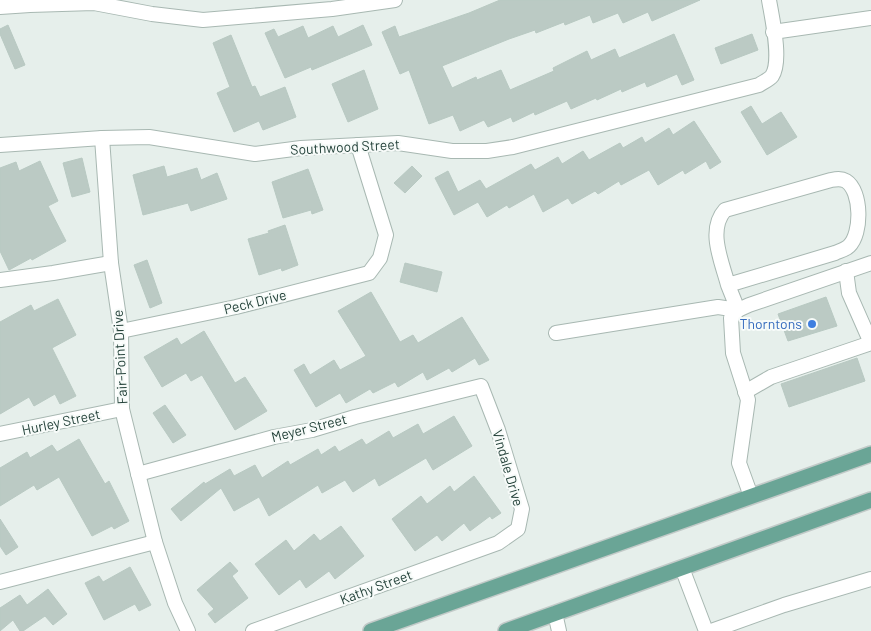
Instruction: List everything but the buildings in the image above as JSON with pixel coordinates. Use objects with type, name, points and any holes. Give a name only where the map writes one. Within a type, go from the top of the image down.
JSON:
[{"type":"main road","points":[[371,631],[871,454]]},
{"type":"main road","points":[[506,631],[871,500]]},
{"type":"street","points":[[0,7],[94,3],[152,14],[203,20],[332,9],[395,0]]},
{"type":"street","points":[[769,0],[774,32],[871,18]]},
{"type":"street","name":"Southwood Street","points":[[0,145],[102,138],[149,137],[255,154],[301,148],[398,143],[452,151],[487,151],[759,85],[771,77],[776,67],[774,32]]},
{"type":"street","name":"Fair-Point Drive","points":[[102,138],[111,263],[121,331],[122,409],[156,542]]},
{"type":"street","name":"Peck Drive","points":[[121,331],[236,307],[369,273],[380,258],[386,234],[358,145]]},
{"type":"street","points":[[728,285],[835,253],[850,246],[854,240],[858,221],[856,196],[848,182],[836,179],[725,210],[717,224],[717,243],[728,285],[738,310]]},
{"type":"street","points":[[0,280],[111,263]]},
{"type":"street","points":[[556,333],[718,307],[738,310],[871,263]]},
{"type":"street","points":[[745,392],[771,377],[870,343],[849,293],[846,272]]},
{"type":"street","points":[[738,310],[731,318],[733,354],[748,400],[739,463],[751,496]]},
{"type":"street","name":"Meyer Street","points":[[138,474],[264,440],[312,430],[355,417],[481,386]]},
{"type":"street","name":"Vindale Drive","points":[[481,386],[498,430],[522,509],[518,529],[498,543]]},
{"type":"street","name":"Hurley Street","points":[[0,434],[122,409]]},
{"type":"street","points":[[0,582],[156,542],[175,603],[188,631]]},
{"type":"street","name":"Kathy Street","points":[[253,631],[498,543]]},
{"type":"street","points":[[682,568],[706,631]]},
{"type":"street","points":[[711,631],[871,579]]},
{"type":"street","points":[[554,613],[560,631]]},
{"type":"place","name":"Thorntons","points":[[812,324]]}]
